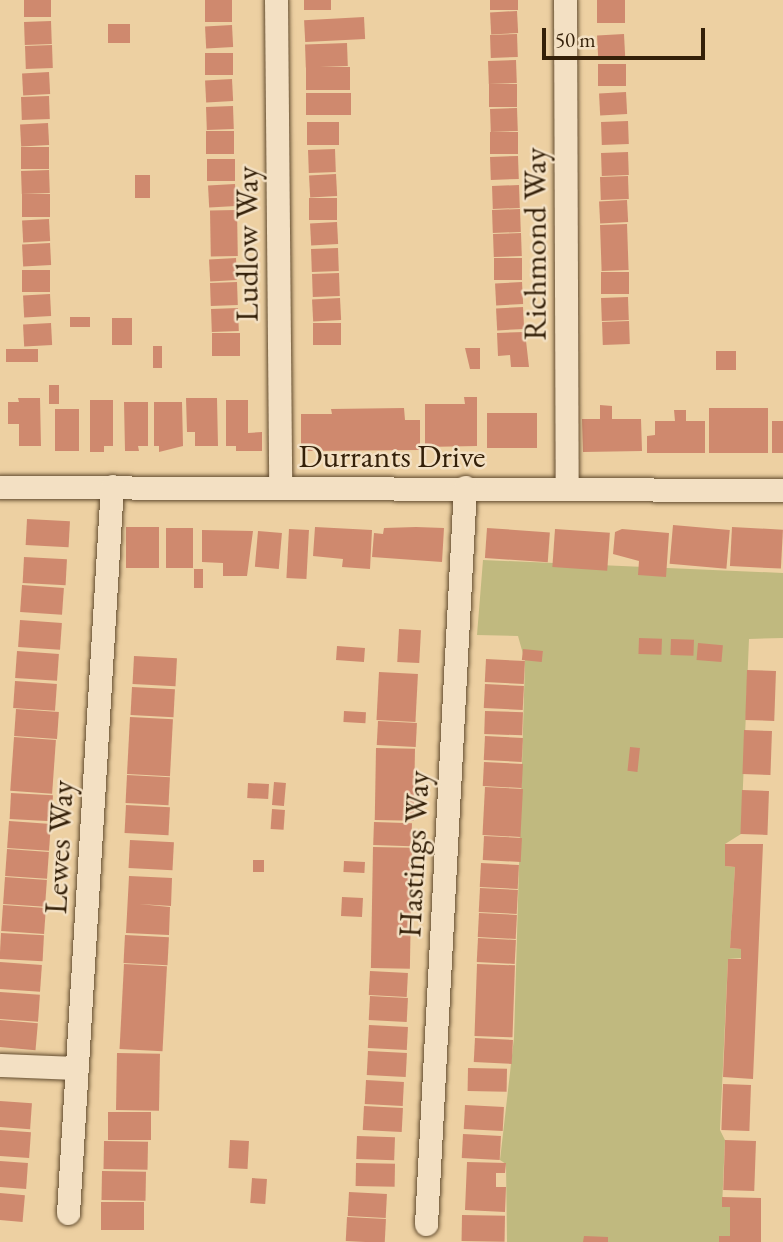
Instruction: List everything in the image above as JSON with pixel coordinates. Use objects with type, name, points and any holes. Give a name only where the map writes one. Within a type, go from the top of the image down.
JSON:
[{"type":"street","name":"Ludlow Way","points":[[276,0],[280,487]]},
{"type":"street","name":"Richmond Way","points":[[565,0],[567,488]]},
{"type":"street","name":"Durrants Drive","points":[[0,488],[112,486],[783,490]]},
{"type":"street","name":"Lewes Way","points":[[68,1213],[112,486]]},
{"type":"street","name":"Hastings Way","points":[[426,1224],[465,487]]},
{"type":"street","points":[[0,1065],[77,1068]]},
{"type":"shaded area","points":[[483,560],[783,573],[783,638],[749,639],[741,834],[725,844],[725,866],[735,867],[730,948],[741,949],[741,958],[728,959],[720,1130],[725,1140],[722,1207],[730,1207],[730,1236],[719,1236],[719,1242],[507,1242],[506,1164],[500,1160],[514,1038],[525,661],[518,636],[477,635]]},
{"type":"building","points":[[24,0],[51,0],[51,17],[24,17]]},
{"type":"building","points":[[205,0],[232,0],[232,22],[205,22]]},
{"type":"building","points":[[304,0],[331,0],[331,10],[304,10]]},
{"type":"building","points":[[490,0],[518,0],[518,10],[490,10]]},
{"type":"building","points":[[597,0],[625,0],[625,23],[597,23]]},
{"type":"building","points":[[517,11],[518,33],[491,34],[490,12]]},
{"type":"building","points":[[364,17],[365,39],[305,42],[304,20]]},
{"type":"building","points":[[51,21],[52,44],[25,45],[24,22]]},
{"type":"building","points":[[108,24],[130,24],[130,43],[108,43]]},
{"type":"building","points":[[232,25],[233,47],[206,48],[205,26]]},
{"type":"building","points":[[517,34],[518,57],[491,58],[490,35]]},
{"type":"building","points":[[624,34],[625,56],[598,57],[597,35]]},
{"type":"building","points":[[347,43],[348,66],[306,67],[305,44]]},
{"type":"building","points":[[52,45],[53,68],[26,69],[25,46]]},
{"type":"building","points":[[205,53],[233,53],[233,75],[205,75]]},
{"type":"building","points":[[516,60],[517,83],[489,84],[488,61]]},
{"type":"building","points":[[598,64],[626,64],[626,86],[598,86]]},
{"type":"building","points":[[306,67],[350,67],[350,90],[306,90]]},
{"type":"building","points":[[49,72],[50,94],[23,95],[22,73]]},
{"type":"building","points":[[232,79],[233,101],[206,102],[205,80]]},
{"type":"building","points":[[489,84],[517,84],[517,107],[489,107]]},
{"type":"building","points":[[626,92],[627,114],[600,115],[599,93]]},
{"type":"building","points":[[306,93],[351,93],[351,115],[306,115]]},
{"type":"building","points":[[49,96],[50,119],[22,120],[21,97]]},
{"type":"building","points":[[233,106],[234,129],[207,130],[206,107]]},
{"type":"building","points":[[517,108],[518,131],[491,132],[490,109]]},
{"type":"building","points":[[628,121],[629,144],[602,145],[601,122]]},
{"type":"building","points":[[307,122],[339,122],[339,145],[307,145]]},
{"type":"building","points":[[48,123],[49,145],[21,146],[20,124]]},
{"type":"building","points":[[206,131],[234,131],[234,154],[206,154]]},
{"type":"building","points":[[490,132],[518,132],[518,154],[490,154]]},
{"type":"building","points":[[21,147],[49,147],[49,169],[21,169]]},
{"type":"building","points":[[335,149],[336,172],[309,173],[308,150]]},
{"type":"building","points":[[628,152],[629,175],[602,176],[601,153]]},
{"type":"building","points":[[518,156],[519,179],[491,180],[490,157]]},
{"type":"building","points":[[207,159],[235,159],[235,181],[207,181]]},
{"type":"building","points":[[49,170],[50,193],[22,194],[21,171]]},
{"type":"building","points":[[336,174],[337,196],[310,197],[309,175]]},
{"type":"building","points":[[135,175],[150,175],[150,198],[135,198]]},
{"type":"building","points":[[628,176],[629,199],[601,200],[600,177]]},
{"type":"building","points":[[235,184],[236,206],[209,207],[208,185]]},
{"type":"building","points":[[519,185],[520,208],[493,209],[492,186]]},
{"type":"building","points":[[22,194],[50,194],[50,217],[22,217]]},
{"type":"building","points":[[309,198],[337,198],[337,220],[309,220]]},
{"type":"building","points":[[627,200],[628,222],[600,223],[599,201]]},
{"type":"building","points":[[520,209],[521,232],[493,233],[492,210]]},
{"type":"building","points":[[210,210],[237,210],[238,256],[211,256]]},
{"type":"building","points":[[49,219],[50,241],[23,242],[22,220]]},
{"type":"building","points":[[337,222],[338,244],[311,245],[310,223]]},
{"type":"building","points":[[627,224],[629,270],[602,271],[600,225]]},
{"type":"building","points":[[521,233],[522,256],[494,257],[493,234]]},
{"type":"building","points":[[50,243],[51,265],[23,266],[22,244]]},
{"type":"building","points":[[338,248],[339,271],[312,272],[311,249]]},
{"type":"building","points":[[236,258],[237,280],[210,281],[209,259]]},
{"type":"building","points":[[494,258],[522,258],[522,280],[494,280]]},
{"type":"building","points":[[22,270],[50,270],[50,292],[22,292]]},
{"type":"building","points":[[601,272],[629,272],[629,294],[601,294]]},
{"type":"building","points":[[339,273],[340,296],[313,297],[312,274]]},
{"type":"building","points":[[237,282],[238,305],[211,306],[210,283]]},
{"type":"building","points":[[522,282],[523,304],[496,305],[495,283]]},
{"type":"building","points":[[50,294],[51,316],[24,317],[23,295]]},
{"type":"building","points":[[628,297],[629,320],[602,321],[601,298]]},
{"type":"building","points":[[340,298],[341,320],[313,321],[312,299]]},
{"type":"building","points":[[523,307],[524,329],[497,330],[496,308]]},
{"type":"building","points":[[238,308],[239,331],[212,332],[211,309]]},
{"type":"building","points":[[70,317],[90,317],[90,327],[70,327]]},
{"type":"building","points":[[112,318],[132,318],[132,345],[112,345]]},
{"type":"building","points":[[629,321],[630,344],[603,345],[602,322]]},
{"type":"building","points":[[51,323],[52,345],[24,346],[23,324]]},
{"type":"building","points":[[313,323],[341,323],[341,345],[313,345]]},
{"type":"building","points":[[525,332],[529,367],[511,367],[510,355],[498,356],[497,333]]},
{"type":"building","points":[[212,333],[240,333],[240,356],[212,356]]},
{"type":"building","points":[[153,346],[162,346],[162,368],[153,368]]},
{"type":"building","points":[[465,348],[480,348],[480,369],[470,369]]},
{"type":"building","points":[[6,349],[38,349],[38,362],[6,362]]},
{"type":"building","points":[[716,351],[736,351],[736,370],[716,370]]},
{"type":"building","points":[[49,385],[59,385],[59,404],[49,404]]},
{"type":"building","points":[[464,397],[477,397],[477,446],[425,447],[425,404],[465,404]]},
{"type":"building","points":[[18,398],[40,398],[41,446],[19,446],[19,424],[8,424],[8,402],[19,402]]},
{"type":"building","points":[[186,398],[217,398],[218,446],[195,446],[195,432],[187,432]]},
{"type":"building","points":[[90,400],[113,400],[113,446],[104,446],[104,452],[90,452]]},
{"type":"building","points":[[226,400],[248,400],[248,433],[262,432],[262,451],[236,451],[236,446],[226,446]]},
{"type":"building","points":[[124,402],[148,402],[148,446],[138,446],[139,451],[125,451]]},
{"type":"building","points":[[154,402],[182,402],[183,446],[159,452],[159,446],[154,446]]},
{"type":"building","points":[[600,405],[612,406],[612,419],[641,419],[642,451],[583,452],[582,419],[600,419]]},
{"type":"building","points":[[404,408],[405,420],[420,420],[420,450],[301,451],[301,414],[332,414],[331,409]]},
{"type":"building","points":[[709,408],[768,408],[768,453],[709,453]]},
{"type":"building","points":[[55,409],[79,409],[79,451],[55,451]]},
{"type":"building","points":[[674,410],[686,410],[686,421],[705,421],[705,453],[647,453],[647,436],[655,435],[655,421],[675,421]]},
{"type":"building","points":[[487,413],[537,413],[537,448],[487,448]]},
{"type":"building","points":[[772,421],[783,421],[783,453],[772,453]]},
{"type":"building","points":[[27,519],[70,521],[69,547],[26,545]]},
{"type":"building","points":[[673,525],[730,530],[726,569],[670,564]]},
{"type":"building","points":[[126,527],[159,527],[159,568],[126,568]]},
{"type":"building","points":[[315,527],[372,530],[370,569],[342,567],[343,559],[313,556]]},
{"type":"building","points":[[732,527],[783,530],[781,569],[730,566]]},
{"type":"building","points":[[166,528],[193,528],[193,568],[166,568]]},
{"type":"building","points":[[384,528],[444,528],[442,562],[372,557],[374,533],[383,534]]},
{"type":"building","points":[[487,528],[550,532],[548,562],[485,558]]},
{"type":"building","points":[[289,529],[309,530],[306,579],[286,578]]},
{"type":"building","points":[[555,529],[610,533],[607,571],[552,567]]},
{"type":"building","points":[[622,529],[669,533],[666,577],[638,575],[639,561],[613,554],[615,532]]},
{"type":"building","points":[[202,530],[253,531],[247,576],[223,576],[223,563],[202,562]]},
{"type":"building","points":[[258,531],[282,533],[279,569],[255,567]]},
{"type":"building","points":[[24,557],[67,559],[66,585],[23,583]]},
{"type":"building","points":[[194,569],[203,569],[203,588],[194,588]]},
{"type":"building","points":[[22,585],[64,588],[62,615],[20,612]]},
{"type":"building","points":[[20,620],[62,623],[60,650],[18,647]]},
{"type":"building","points":[[399,629],[421,630],[419,663],[397,662]]},
{"type":"building","points":[[639,638],[662,639],[661,655],[638,654]]},
{"type":"building","points":[[671,639],[694,640],[693,656],[670,655]]},
{"type":"building","points":[[698,643],[723,645],[721,662],[697,660]]},
{"type":"building","points":[[337,646],[365,648],[364,662],[336,660]]},
{"type":"building","points":[[523,649],[543,651],[542,662],[522,660]]},
{"type":"building","points":[[17,651],[59,654],[57,681],[15,678]]},
{"type":"building","points":[[134,656],[177,658],[175,686],[133,684]]},
{"type":"building","points":[[486,659],[525,661],[524,684],[485,682]]},
{"type":"building","points":[[747,670],[776,671],[774,721],[745,720]]},
{"type":"building","points":[[379,672],[418,674],[415,722],[376,720]]},
{"type":"building","points":[[15,681],[57,684],[55,711],[13,708]]},
{"type":"building","points":[[485,684],[524,686],[523,710],[484,708]]},
{"type":"building","points":[[132,687],[175,689],[173,717],[131,715]]},
{"type":"building","points":[[16,709],[59,712],[57,739],[14,736]]},
{"type":"building","points":[[344,711],[366,712],[365,723],[343,722]]},
{"type":"building","points":[[485,711],[523,712],[522,735],[484,734]]},
{"type":"building","points":[[130,717],[173,719],[170,776],[127,774]]},
{"type":"building","points":[[378,721],[417,723],[416,747],[377,745]]},
{"type":"building","points":[[744,730],[772,731],[770,775],[742,774]]},
{"type":"building","points":[[485,736],[523,738],[522,762],[484,760]]},
{"type":"building","points":[[14,737],[56,740],[52,794],[10,791]]},
{"type":"building","points":[[630,747],[640,748],[637,772],[627,771]]},
{"type":"building","points":[[376,748],[415,749],[414,821],[375,820]]},
{"type":"building","points":[[484,762],[523,764],[522,788],[483,786]]},
{"type":"building","points":[[127,775],[170,777],[168,805],[126,803]]},
{"type":"building","points":[[274,782],[286,783],[284,806],[272,805]]},
{"type":"building","points":[[248,783],[269,784],[268,799],[247,798]]},
{"type":"building","points":[[485,787],[523,789],[520,837],[482,835]]},
{"type":"building","points":[[742,790],[769,791],[767,835],[740,834]]},
{"type":"building","points":[[11,793],[53,795],[52,821],[10,819]]},
{"type":"building","points":[[126,805],[170,807],[168,835],[125,833]]},
{"type":"building","points":[[272,809],[285,810],[284,830],[271,829]]},
{"type":"building","points":[[9,821],[51,824],[49,851],[7,848]]},
{"type":"building","points":[[374,822],[412,823],[411,846],[373,845]]},
{"type":"building","points":[[484,836],[522,838],[521,862],[483,860]]},
{"type":"building","points":[[130,840],[174,842],[172,870],[129,868]]},
{"type":"building","points":[[725,844],[763,844],[753,1079],[723,1077],[728,959],[741,959],[741,949],[730,948],[735,867],[725,866]]},
{"type":"building","points":[[373,847],[412,848],[410,969],[371,968]]},
{"type":"building","points":[[7,849],[49,852],[47,879],[5,876]]},
{"type":"building","points":[[253,860],[264,860],[264,872],[253,872]]},
{"type":"building","points":[[344,861],[365,862],[364,873],[343,872]]},
{"type":"building","points":[[481,863],[519,865],[518,889],[480,887]]},
{"type":"building","points":[[129,876],[172,878],[171,906],[139,904],[170,907],[169,935],[126,933]]},
{"type":"building","points":[[5,877],[47,880],[45,907],[3,904]]},
{"type":"building","points":[[480,888],[518,890],[517,914],[479,912]]},
{"type":"building","points":[[342,897],[363,898],[362,917],[341,916]]},
{"type":"building","points":[[3,905],[46,908],[44,934],[1,931]]},
{"type":"building","points":[[479,913],[517,915],[516,939],[478,937]]},
{"type":"building","points":[[1,933],[44,935],[43,961],[0,959]]},
{"type":"building","points":[[125,935],[169,937],[167,965],[124,963]]},
{"type":"building","points":[[478,938],[516,940],[515,964],[477,962]]},
{"type":"building","points":[[0,962],[42,965],[40,992],[0,989]]},
{"type":"building","points":[[124,964],[167,966],[162,1051],[120,1049]]},
{"type":"building","points":[[477,964],[515,965],[512,1037],[474,1036]]},
{"type":"building","points":[[370,971],[408,973],[407,997],[369,995]]},
{"type":"building","points":[[0,992],[40,995],[38,1022],[0,1019]]},
{"type":"building","points":[[370,996],[408,998],[407,1022],[369,1020]]},
{"type":"building","points":[[0,1020],[38,1023],[36,1050],[0,1047]]},
{"type":"building","points":[[369,1025],[408,1027],[407,1050],[368,1048]]},
{"type":"building","points":[[475,1038],[513,1040],[512,1064],[474,1062]]},
{"type":"building","points":[[368,1051],[407,1053],[406,1077],[367,1075]]},
{"type":"building","points":[[117,1053],[160,1054],[159,1111],[116,1110]]},
{"type":"building","points":[[468,1068],[507,1069],[507,1092],[468,1091]]},
{"type":"building","points":[[366,1080],[404,1082],[403,1106],[365,1104]]},
{"type":"building","points":[[723,1084],[751,1085],[749,1131],[721,1130]]},
{"type":"building","points":[[0,1101],[32,1103],[30,1129],[0,1127]]},
{"type":"building","points":[[465,1105],[504,1107],[503,1131],[464,1129]]},
{"type":"building","points":[[364,1106],[403,1108],[402,1132],[363,1130]]},
{"type":"building","points":[[108,1112],[151,1112],[151,1140],[108,1140]]},
{"type":"building","points":[[0,1130],[31,1132],[29,1158],[0,1156]]},
{"type":"building","points":[[463,1134],[501,1136],[500,1160],[462,1158]]},
{"type":"building","points":[[357,1136],[395,1137],[394,1160],[356,1159]]},
{"type":"building","points":[[230,1140],[249,1141],[248,1169],[229,1168]]},
{"type":"building","points":[[725,1140],[756,1141],[754,1191],[723,1190]]},
{"type":"building","points":[[104,1141],[148,1142],[148,1170],[104,1169]]},
{"type":"building","points":[[0,1161],[28,1163],[26,1189],[0,1187]]},
{"type":"building","points":[[467,1162],[506,1163],[505,1173],[496,1173],[496,1187],[506,1187],[505,1212],[465,1210]]},
{"type":"building","points":[[356,1163],[395,1164],[395,1187],[356,1186]]},
{"type":"building","points":[[102,1171],[146,1172],[145,1201],[101,1200]]},
{"type":"building","points":[[252,1178],[267,1179],[265,1204],[250,1203]]},
{"type":"building","points":[[349,1192],[387,1194],[386,1218],[348,1216]]},
{"type":"building","points":[[0,1193],[25,1195],[23,1222],[0,1220]]},
{"type":"building","points":[[722,1197],[761,1198],[761,1242],[719,1242],[719,1236],[730,1236],[730,1207],[722,1207]]},
{"type":"building","points":[[101,1202],[144,1202],[144,1230],[101,1230]]},
{"type":"building","points":[[462,1215],[505,1216],[505,1242],[462,1241]]},
{"type":"building","points":[[347,1217],[386,1219],[385,1242],[346,1241]]},
{"type":"building","points":[[584,1236],[608,1237],[608,1242],[583,1242]]}]
